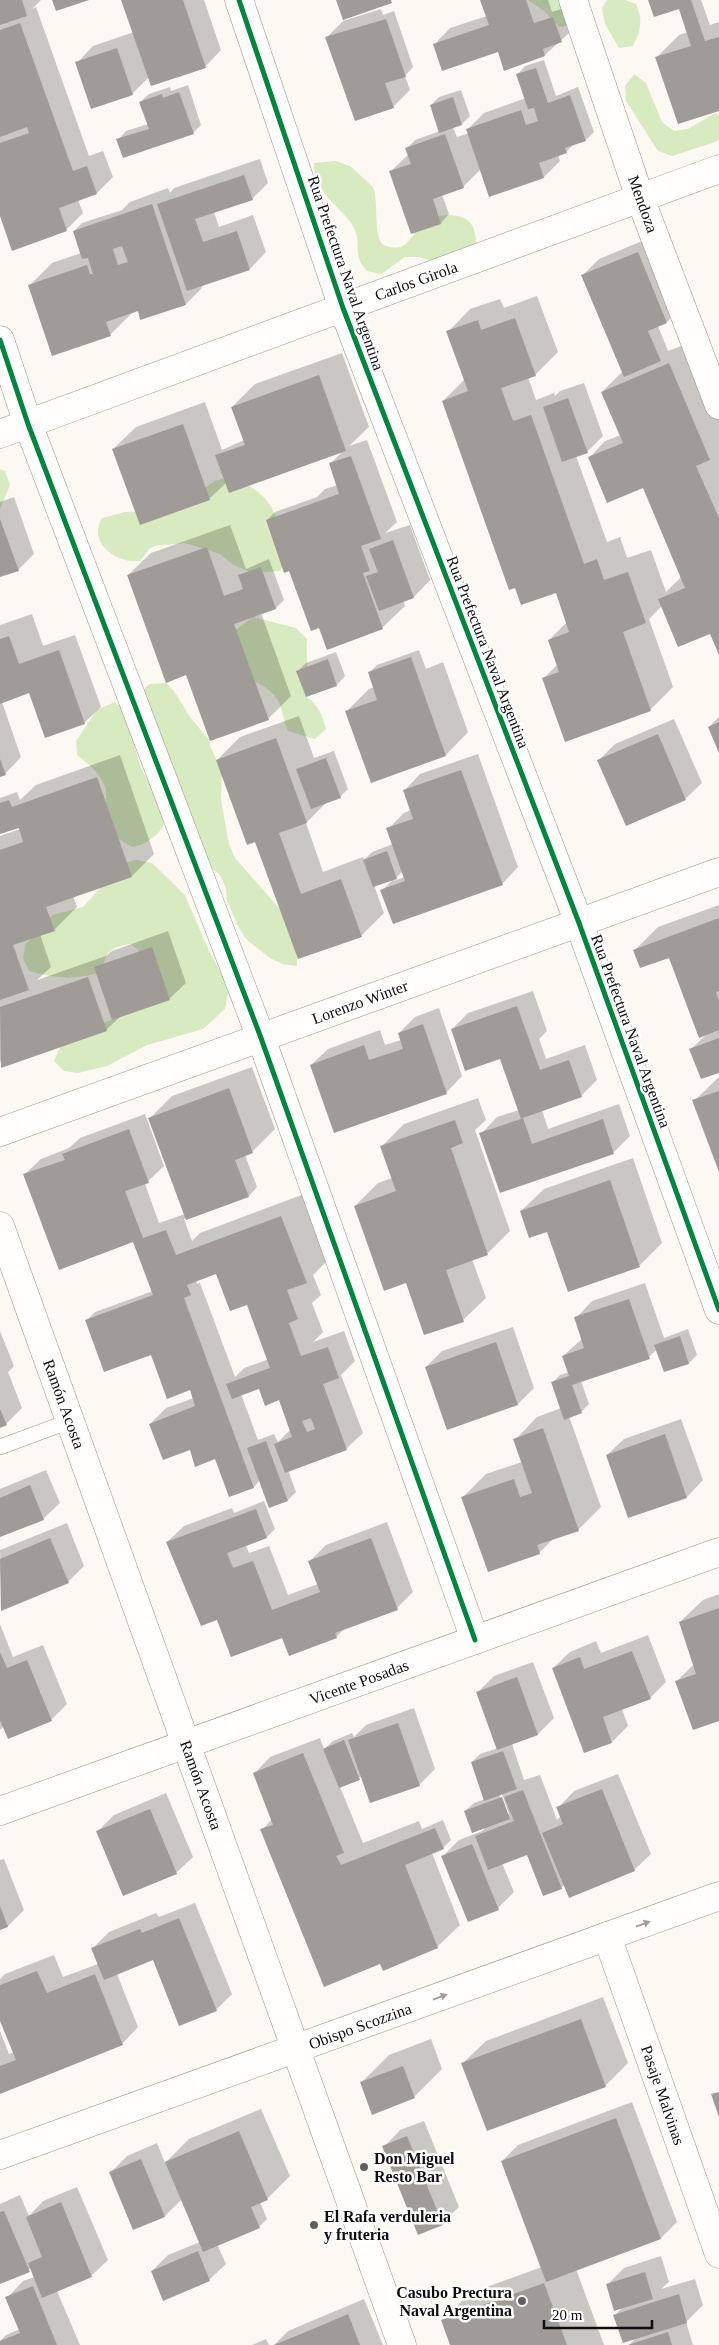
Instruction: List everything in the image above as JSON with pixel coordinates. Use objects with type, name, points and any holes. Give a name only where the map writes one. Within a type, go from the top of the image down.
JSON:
[{"type":"street","name":"Rua Prefectura Naval Argentina","points":[[239,0],[343,308],[579,923],[719,1310]]},
{"type":"street","name":"Mendoza","points":[[573,0],[640,198],[719,405]]},
{"type":"street","name":"Carlos Girola","points":[[0,434],[719,169]]},
{"type":"street","points":[[0,340],[28,424],[261,1038],[475,1640]]},
{"type":"street","name":"Lorenzo Winter","points":[[0,1132],[719,872]]},
{"type":"street","name":"Ramón Acosta","points":[[0,1226],[402,2345]]},
{"type":"street","name":"Vicente Posadas","points":[[0,1812],[719,1552]]},
{"type":"street","name":"Obispo Scozzina","points":[[0,2156],[719,1896]]},
{"type":"street","name":"Pasaje Malvinas","points":[[608,1936],[719,2254]]},
{"type":"lane","points":[[0,1447],[70,1421]]},
{"type":"green space","points":[[528,0],[573,0],[571,21],[566,26],[559,27],[544,11]]},
{"type":"green space","points":[[607,0],[625,0],[636,4],[640,15],[640,25],[633,46],[619,48],[605,24],[602,8]]},
{"type":"green space","points":[[634,74],[646,83],[662,122],[674,131],[688,129],[715,113],[719,115],[719,139],[672,156],[658,151],[626,101],[625,86]]},
{"type":"green space","points":[[336,161],[350,166],[373,187],[378,232],[382,244],[396,248],[401,247],[406,244],[422,225],[433,219],[451,215],[464,218],[470,222],[475,233],[476,245],[433,261],[419,257],[405,257],[381,274],[367,271],[362,265],[358,254],[357,236],[354,228],[323,192],[315,174],[314,163]]},
{"type":"green space","points":[[0,469],[5,471],[10,485],[0,509]]},
{"type":"green space","points":[[229,477],[257,491],[272,509],[278,528],[284,565],[280,571],[252,573],[232,564],[220,554],[185,543],[155,546],[149,549],[140,561],[131,561],[114,555],[101,543],[98,536],[98,527],[102,518],[125,512],[149,511],[184,503],[215,481]]},
{"type":"green space","points":[[253,617],[296,628],[307,639],[308,682],[306,697],[314,703],[319,711],[326,729],[315,739],[288,731],[280,705],[273,693],[260,684],[233,672],[229,635]]},
{"type":"green space","points":[[166,683],[174,691],[190,717],[210,741],[210,746],[222,771],[221,800],[229,844],[235,858],[286,916],[297,944],[297,966],[282,964],[270,958],[247,940],[239,928],[227,901],[226,888],[220,875],[197,856],[129,723],[142,770],[161,809],[164,821],[163,826],[152,838],[133,847],[115,835],[107,818],[105,786],[96,772],[77,755],[76,741],[97,710],[115,702],[121,707],[150,684]]},
{"type":"green space","points":[[137,860],[152,863],[185,895],[209,951],[224,978],[228,993],[225,1009],[203,1029],[147,1045],[107,1066],[78,1073],[64,1071],[54,1061],[60,1047],[99,1024],[112,1020],[142,953],[131,944],[118,947],[107,954],[102,971],[84,976],[57,977],[29,971],[23,958],[26,944],[53,915],[83,907],[123,863]]},
{"type":"building","points":[[0,0],[22,0],[27,16],[0,25]]},
{"type":"building","points":[[52,0],[89,0],[56,11]]},
{"type":"building","points":[[121,0],[183,0],[206,68],[151,86]]},
{"type":"building","points":[[336,0],[391,0],[392,3],[343,20]]},
{"type":"building","points":[[480,0],[526,0],[534,23],[553,17],[562,42],[543,49],[545,56],[504,71],[498,52],[442,71],[433,44],[489,25]]},
{"type":"building","points":[[648,0],[691,0],[705,41],[719,37],[719,111],[678,124],[655,57],[691,46],[679,9],[654,17]]},
{"type":"building","points":[[386,19],[406,77],[385,83],[394,108],[355,121],[325,37]]},
{"type":"building","points":[[20,23],[73,171],[87,166],[97,194],[59,208],[67,231],[12,251],[0,216],[0,143],[29,133],[27,127],[0,137],[0,30]]},
{"type":"building","points":[[117,48],[133,95],[91,109],[75,62]]},
{"type":"building","points":[[536,68],[548,103],[570,95],[586,141],[565,148],[567,153],[539,163],[544,178],[489,197],[466,129],[521,110],[526,125],[538,121],[534,108],[528,109],[516,74]]},
{"type":"building","points":[[179,92],[194,134],[123,158],[116,139],[149,129],[139,102],[162,94],[163,98]]},
{"type":"building","points":[[453,97],[462,125],[439,133],[430,105]]},
{"type":"building","points":[[445,134],[464,188],[433,199],[441,224],[411,234],[389,171],[411,164],[405,148]]},
{"type":"building","points":[[244,175],[253,200],[195,219],[203,242],[237,231],[250,270],[187,291],[157,204]]},
{"type":"building","points":[[152,204],[186,305],[140,320],[138,311],[106,322],[111,336],[52,356],[28,285],[87,265],[90,274],[93,274],[88,258],[82,259],[73,231]],"holes":[[[122,246],[128,262],[118,265],[113,249]]]},
{"type":"building","points":[[638,252],[667,323],[648,331],[661,361],[624,377],[581,275]]},
{"type":"building","points":[[515,318],[536,376],[501,388],[513,421],[531,415],[584,564],[597,559],[604,580],[628,572],[646,623],[623,632],[651,711],[565,742],[542,678],[559,672],[548,640],[569,632],[556,593],[521,605],[515,588],[509,590],[442,401],[468,391],[446,331],[478,320],[481,330]]},
{"type":"building","points":[[669,363],[710,460],[696,466],[719,518],[719,655],[710,634],[678,647],[658,599],[685,588],[643,488],[607,503],[588,457],[623,443],[601,392]]},
{"type":"building","points":[[319,375],[346,451],[229,493],[215,455],[245,445],[231,407]]},
{"type":"building","points":[[568,398],[588,453],[562,462],[543,407]]},
{"type":"building","points":[[183,424],[210,500],[140,525],[112,449]]},
{"type":"building","points":[[351,456],[381,539],[361,546],[370,571],[363,573],[383,629],[327,650],[319,628],[311,631],[289,571],[284,573],[266,520],[339,494],[329,463]]},
{"type":"building","points":[[0,519],[19,571],[0,577]]},
{"type":"building","points":[[393,540],[414,598],[379,611],[366,576],[378,572],[369,549]]},
{"type":"building","points":[[207,547],[224,596],[243,589],[238,575],[261,567],[276,609],[234,624],[269,720],[210,741],[186,675],[166,683],[127,575]]},
{"type":"building","points":[[9,636],[19,664],[59,650],[85,724],[45,738],[29,693],[0,704],[0,639]]},
{"type":"building","points":[[411,657],[446,756],[371,783],[345,711],[377,700],[368,672]]},
{"type":"building","points":[[328,659],[337,686],[306,697],[296,671]]},
{"type":"building","points":[[719,722],[719,753],[708,727]]},
{"type":"building","points":[[658,734],[686,800],[626,826],[597,760]]},
{"type":"building","points":[[276,738],[307,823],[279,833],[301,894],[341,879],[362,937],[298,959],[255,842],[247,845],[216,760]]},
{"type":"building","points":[[326,758],[341,798],[311,809],[296,769]]},
{"type":"building","points":[[0,759],[6,775],[0,777]]},
{"type":"building","points":[[461,770],[503,885],[393,924],[380,890],[405,881],[386,828],[413,819],[403,790]]},
{"type":"building","points":[[97,777],[132,877],[46,907],[55,931],[13,945],[29,990],[0,1000],[0,850],[23,842],[19,828],[0,834],[0,803],[9,800],[12,807]]},
{"type":"building","points":[[387,851],[397,879],[373,887],[363,860]]},
{"type":"building","points":[[719,918],[719,991],[716,992],[719,1001],[719,1030],[699,1038],[669,958],[640,968],[633,950]]},
{"type":"building","points":[[152,947],[170,1000],[112,1020],[94,967]]},
{"type":"building","points":[[88,977],[107,1031],[1,1068],[0,1007]]},
{"type":"building","points":[[517,1006],[540,1070],[569,1060],[582,1097],[523,1118],[532,1144],[603,1119],[614,1154],[500,1193],[479,1133],[521,1119],[500,1059],[465,1071],[451,1029]]},
{"type":"building","points":[[423,1024],[447,1094],[334,1133],[310,1065],[364,1045],[369,1060],[403,1049],[398,1033]]},
{"type":"building","points":[[719,1038],[719,1073],[701,1079],[689,1049]]},
{"type":"building","points":[[229,1088],[253,1153],[235,1160],[249,1197],[186,1220],[148,1118]]},
{"type":"building","points":[[719,1091],[719,1172],[692,1100]]},
{"type":"building","points":[[455,1120],[463,1143],[451,1148],[488,1255],[446,1270],[464,1322],[424,1335],[406,1283],[384,1291],[354,1206],[396,1191],[380,1146]]},
{"type":"building","points":[[129,1129],[149,1183],[125,1191],[143,1238],[166,1230],[176,1255],[281,1216],[307,1283],[287,1290],[298,1319],[289,1323],[301,1356],[328,1347],[339,1378],[323,1384],[347,1450],[285,1473],[274,1444],[292,1437],[279,1400],[265,1406],[259,1389],[232,1399],[226,1384],[270,1368],[247,1305],[230,1311],[216,1274],[187,1285],[191,1295],[184,1298],[254,1488],[229,1497],[215,1459],[195,1467],[190,1450],[163,1460],[149,1424],[195,1406],[190,1390],[167,1399],[151,1355],[104,1372],[85,1320],[153,1295],[133,1242],[59,1270],[23,1174],[65,1160],[62,1154]],"holes":[[[311,1418],[315,1429],[307,1432],[302,1421]]]},
{"type":"building","points":[[610,1180],[640,1267],[568,1292],[547,1232],[529,1238],[520,1211]]},
{"type":"building","points":[[629,1299],[650,1359],[572,1385],[582,1413],[564,1420],[551,1382],[569,1376],[562,1356],[584,1348],[574,1317]]},
{"type":"building","points":[[680,1336],[689,1364],[664,1372],[654,1345]]},
{"type":"building","points":[[496,1342],[518,1405],[447,1430],[425,1367]]},
{"type":"building","points":[[0,1409],[7,1425],[0,1428]]},
{"type":"building","points":[[543,1428],[579,1531],[537,1545],[540,1554],[488,1572],[461,1497],[514,1479],[520,1497],[532,1493],[513,1439]]},
{"type":"building","points":[[665,1434],[687,1498],[628,1518],[606,1455]]},
{"type":"building","points":[[266,1441],[288,1501],[269,1508],[247,1448]]},
{"type":"building","points":[[30,1485],[44,1520],[0,1537],[0,1498]]},
{"type":"building","points":[[256,1509],[267,1538],[227,1553],[233,1568],[253,1561],[272,1610],[320,1592],[308,1561],[371,1538],[398,1610],[335,1633],[337,1638],[289,1656],[282,1638],[231,1657],[217,1620],[201,1626],[166,1542]]},
{"type":"building","points":[[50,1538],[69,1583],[1,1611],[0,1559]]},
{"type":"building","points":[[719,1608],[719,1721],[693,1730],[675,1681],[696,1674],[679,1622]]},
{"type":"building","points":[[632,1651],[651,1699],[603,1717],[612,1743],[584,1753],[552,1668],[580,1657],[584,1669]]},
{"type":"building","points":[[0,1652],[7,1668],[27,1660],[52,1721],[8,1739],[0,1720]]},
{"type":"building","points":[[517,1677],[538,1735],[497,1750],[476,1692]]},
{"type":"building","points":[[398,1723],[420,1786],[370,1803],[348,1740]]},
{"type":"building","points":[[344,1740],[360,1780],[339,1788],[323,1749]]},
{"type":"building","points":[[503,1751],[517,1789],[484,1801],[471,1762]]},
{"type":"building","points":[[303,1753],[344,1853],[336,1856],[341,1865],[435,1828],[444,1849],[405,1865],[438,1948],[383,1971],[380,1964],[324,1987],[260,1829],[273,1825],[253,1773]]},
{"type":"building","points":[[602,1789],[635,1871],[569,1898],[542,1833],[563,1824],[556,1807]]},
{"type":"building","points":[[523,1790],[562,1889],[543,1896],[527,1855],[488,1870],[475,1836],[514,1821],[504,1797]]},
{"type":"building","points":[[502,1797],[510,1819],[472,1833],[464,1811]]},
{"type":"building","points":[[150,1809],[177,1874],[123,1896],[96,1831]]},
{"type":"building","points":[[472,1844],[499,1910],[468,1922],[441,1856]]},
{"type":"building","points":[[0,1906],[8,1927],[0,1930]]},
{"type":"building","points":[[179,1918],[217,2011],[179,2026],[153,1960],[104,1980],[91,1948],[140,1929],[142,1933]]},
{"type":"building","points":[[37,1971],[47,1993],[95,1974],[123,2045],[0,2094],[0,2066],[16,2060],[0,2021],[0,1985]]},
{"type":"building","points":[[581,2019],[606,2087],[487,2131],[461,2063]]},
{"type":"building","points":[[403,2066],[415,2098],[372,2115],[360,2082]]},
{"type":"building","points":[[719,2092],[719,2117],[711,2094]]},
{"type":"building","points":[[616,2118],[661,2239],[546,2282],[501,2161]]},
{"type":"building","points":[[239,2131],[268,2200],[251,2207],[260,2228],[203,2252],[165,2162]]},
{"type":"building","points":[[407,2136],[443,2225],[418,2235],[382,2146]]},
{"type":"building","points":[[141,2159],[165,2217],[133,2230],[109,2172]]},
{"type":"building","points":[[61,2202],[92,2277],[42,2298],[28,2263],[42,2257],[26,2217]]},
{"type":"building","points":[[4,2211],[30,2272],[0,2284],[0,2212]]},
{"type":"building","points":[[198,2251],[210,2281],[163,2301],[151,2271]]},
{"type":"building","points":[[645,2272],[653,2299],[614,2311],[606,2284]]},
{"type":"building","name":"Casubo Prectura Naval Argentina","points":[[544,2283],[567,2345],[450,2345],[441,2320]]},
{"type":"building","points":[[33,2286],[57,2345],[0,2345],[0,2341],[20,2333],[5,2297]]},
{"type":"building","points":[[679,2294],[687,2323],[623,2343],[613,2315]]},
{"type":"building","points":[[348,2314],[360,2345],[274,2345],[320,2326]]},
{"type":"building","points":[[668,2332],[672,2345],[628,2345]]},
{"type":"cycle path","points":[[239,0],[343,308],[579,923],[719,1310]]},
{"type":"cycle path","points":[[0,340],[28,424],[261,1038],[475,1640]]},
{"type":"place","name":"Don Miguel Resto Bar","points":[[364,2167]]},
{"type":"place","name":"El Rafa verduleria y fruteria","points":[[314,2225]]},
{"type":"place","name":"Casubo Prectura Naval Argentina","points":[[522,2301]]}]
